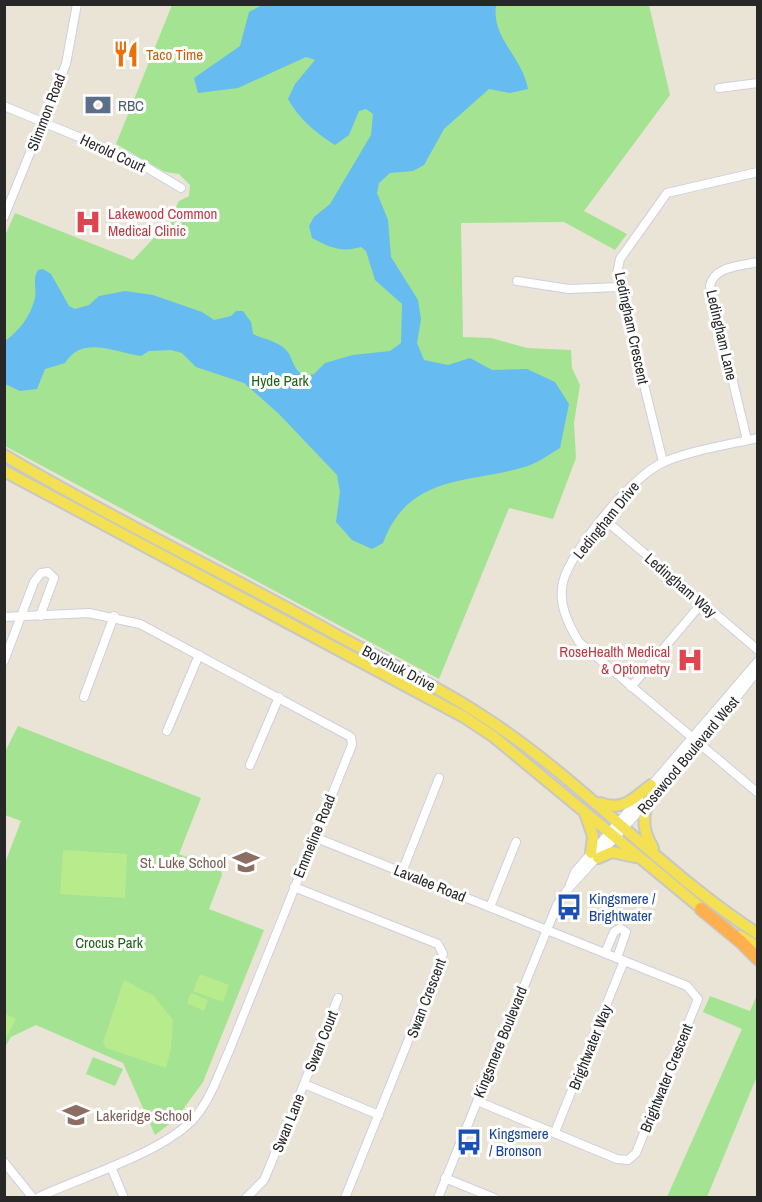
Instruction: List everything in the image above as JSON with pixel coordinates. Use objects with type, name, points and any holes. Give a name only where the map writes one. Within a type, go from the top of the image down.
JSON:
[{"type":"highway","points":[[701,909],[758,959]]},
{"type":"main road","name":"Boychuk Drive","points":[[4,455],[68,492],[255,589],[436,687],[512,736],[734,919],[758,934]]},
{"type":"main road","name":"Boychuk Drive","points":[[4,471],[464,717],[495,737],[701,909],[758,948]]},
{"type":"main road","points":[[592,800],[617,808],[624,806],[651,784]]},
{"type":"main road","points":[[648,801],[643,817],[644,827],[657,856]]},
{"type":"main road","points":[[584,810],[593,836],[595,855],[623,852],[650,867]]},
{"type":"street","name":"Slimmon Road","points":[[4,217],[66,64],[77,4]]},
{"type":"street","points":[[719,88],[758,83]]},
{"type":"street","name":"Herold Court","points":[[4,106],[134,160],[181,188]]},
{"type":"street","name":"Ledingham Crescent","points":[[663,462],[620,287],[618,266],[623,253],[667,193],[758,172]]},
{"type":"street","name":"Ledingham Lane","points":[[747,440],[710,286],[711,279],[721,270],[758,262]]},
{"type":"street","points":[[517,281],[570,289],[620,287]]},
{"type":"street","name":"Ledingham Drive","points":[[758,438],[663,462],[640,478],[621,496],[578,550],[563,583],[564,611],[579,642],[758,793]]},
{"type":"street","name":"Ledingham Way","points":[[604,519],[758,650]]},
{"type":"street","points":[[4,661],[38,576],[48,572],[54,578],[40,616]]},
{"type":"street","points":[[632,687],[702,603]]},
{"type":"street","name":"Emmeline Road","points":[[4,617],[89,613],[114,616],[140,624],[351,736],[352,745],[224,1061],[204,1104],[195,1117],[177,1134],[111,1167],[35,1197]]},
{"type":"street","points":[[84,697],[114,616]]},
{"type":"street","points":[[168,731],[199,655]]},
{"type":"street","name":"Rosewood Boulevard West","points":[[622,825],[651,784],[758,662]]},
{"type":"street","name":"Rosewood Boulevard West","points":[[613,834],[648,801],[700,744],[758,670]]},
{"type":"street","points":[[250,765],[279,697]]},
{"type":"street","points":[[402,872],[439,778]]},
{"type":"street","name":"Kingsmere Boulevard","points":[[438,1197],[545,929],[568,889],[613,834]]},
{"type":"street","name":"Lavalee Road","points":[[314,837],[545,929]]},
{"type":"street","points":[[490,907],[516,842]]},
{"type":"street","name":"Swan Crescent","points":[[294,887],[442,947],[442,960],[345,1197]]},
{"type":"street","name":"Brightwater Way","points":[[555,1132],[621,960],[626,932],[620,928],[614,932],[605,953]]},
{"type":"street","name":"Brightwater Crescent","points":[[477,1101],[617,1159],[628,1160],[636,1153],[698,999],[687,986],[545,929]]},
{"type":"street","name":"Swan Court","points":[[304,1084],[338,998]]},
{"type":"street","name":"Swan Lane","points":[[246,1197],[264,1180],[304,1084],[380,1115]]},
{"type":"street","points":[[4,1162],[35,1197]]},
{"type":"street","points":[[111,1167],[124,1197]]},
{"type":"street","points":[[445,1178],[494,1197]]},
{"type":"green space","name":"Hyde Park","points":[[172,5],[649,5],[670,95],[584,211],[627,234],[615,250],[564,222],[461,223],[463,337],[491,338],[527,348],[571,350],[572,368],[580,385],[574,423],[576,458],[553,519],[509,508],[439,679],[5,446],[4,238],[15,213],[133,260],[168,223],[179,201],[189,196],[190,185],[179,174],[165,172],[116,144]]},
{"type":"green space","name":"Crocus Park","points":[[18,726],[201,798],[179,854],[221,870],[222,875],[209,909],[264,930],[203,1082],[176,1119],[155,1135],[123,1063],[36,1025],[11,1037],[5,1047],[5,863],[21,821],[5,815],[4,754]]},
{"type":"green space","points":[[63,850],[127,854],[125,898],[60,894]]},
{"type":"green space","points":[[200,974],[229,985],[223,1002],[193,991]]},
{"type":"green space","points":[[124,980],[154,996],[173,1020],[171,1049],[166,1068],[106,1048],[103,1042]]},
{"type":"green space","points":[[191,993],[208,1000],[204,1011],[187,1003]]},
{"type":"green space","points":[[757,995],[757,1076],[707,1197],[667,1197],[742,1029],[703,1012],[710,996],[750,1011]]},
{"type":"green space","points":[[5,1014],[16,1019],[5,1040]]},
{"type":"green space","points":[[93,1057],[123,1069],[115,1086],[86,1074]]},
{"type":"water","points":[[262,5],[496,5],[498,28],[520,67],[528,89],[510,93],[489,89],[444,129],[424,165],[413,171],[390,173],[379,183],[377,193],[388,220],[391,257],[418,300],[421,319],[417,343],[424,360],[448,365],[470,358],[492,370],[527,369],[555,382],[569,404],[560,448],[528,466],[443,485],[425,493],[408,504],[394,520],[383,543],[372,549],[352,540],[336,522],[340,492],[337,475],[279,414],[244,383],[196,367],[182,353],[171,350],[149,351],[141,356],[89,347],[72,354],[65,363],[45,369],[37,389],[20,391],[5,384],[5,341],[20,328],[27,317],[35,298],[36,274],[38,270],[43,269],[51,274],[69,306],[75,309],[89,305],[99,296],[125,291],[153,295],[202,312],[214,320],[231,316],[236,311],[243,311],[251,322],[253,334],[282,346],[288,352],[297,370],[305,376],[314,374],[325,363],[353,355],[390,351],[401,343],[402,304],[375,280],[366,251],[361,247],[341,249],[324,244],[312,238],[309,226],[314,217],[330,204],[371,135],[373,114],[366,109],[359,111],[349,135],[335,145],[315,130],[297,113],[288,99],[295,84],[315,60],[306,57],[238,88],[198,93],[194,78],[240,46],[249,12]]},
{"type":"place","name":"Taco Time","points":[[126,54]]},
{"type":"place","name":"RBC","points":[[98,105]]},
{"type":"place","name":"Lakewood Common Medical Clinic","points":[[88,222]]},
{"type":"place","name":"RoseHealth Medical & Optometry","points":[[690,660]]},
{"type":"place","name":"St. Luke School","points":[[246,862]]},
{"type":"place","name":"Kingsmere / Brightwater","points":[[569,907]]},
{"type":"place","name":"Lakeridge School","points":[[76,1115]]},
{"type":"place","name":"Kingsmere / Bronson","points":[[469,1142]]}]
